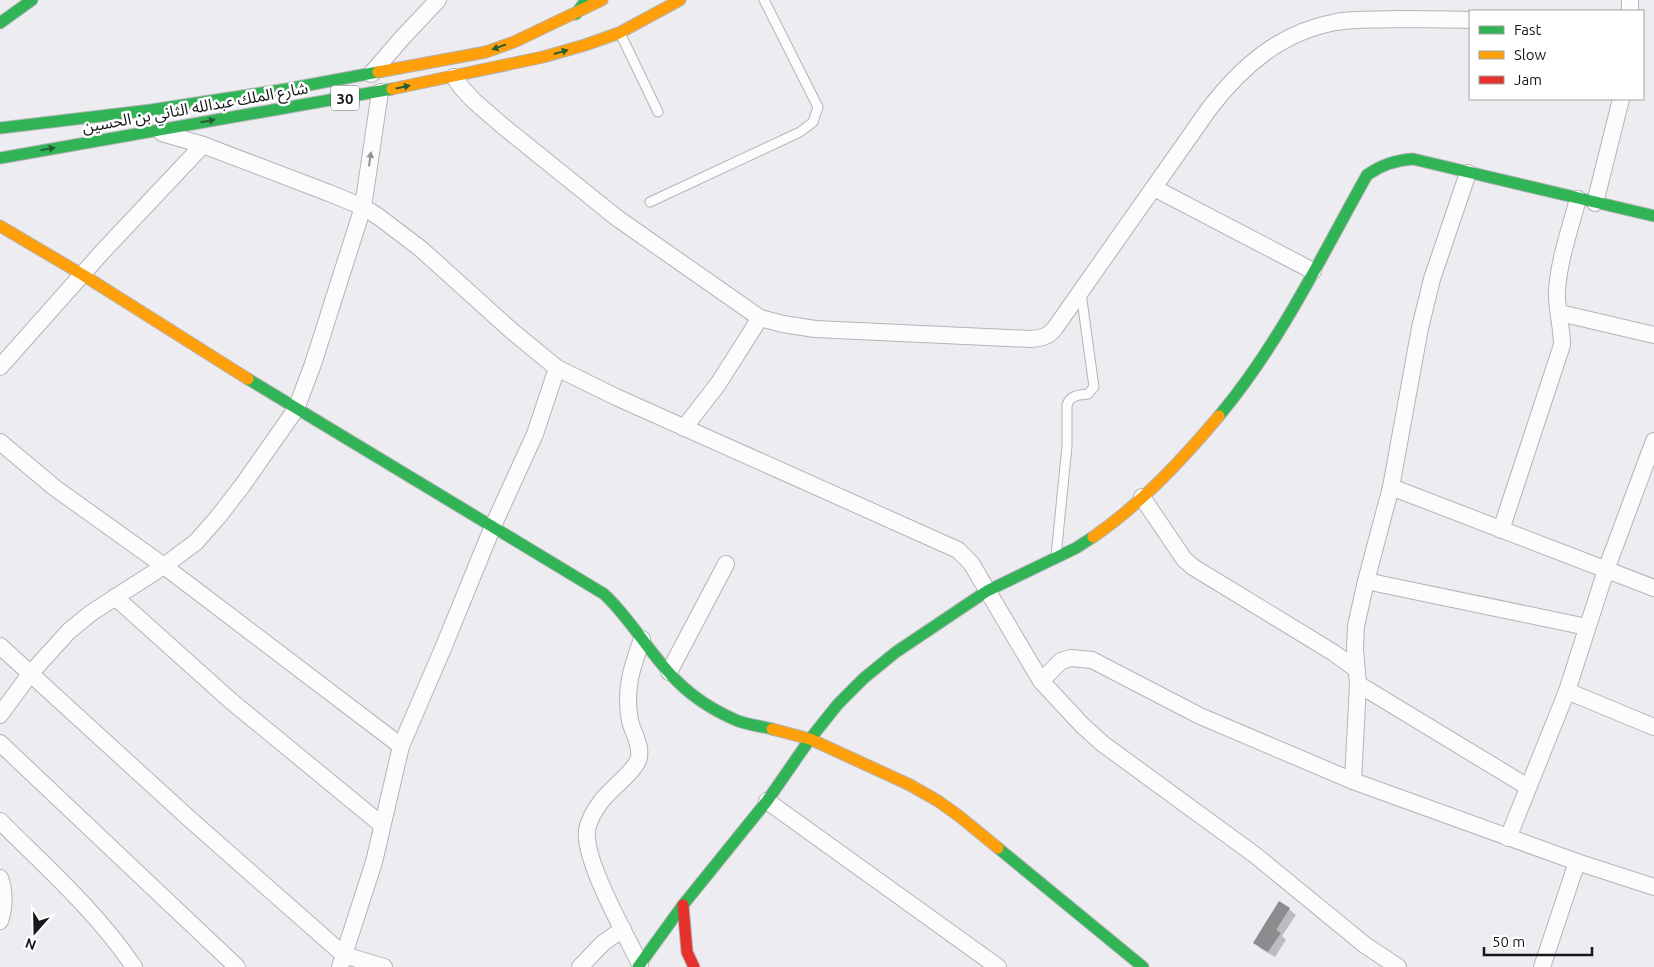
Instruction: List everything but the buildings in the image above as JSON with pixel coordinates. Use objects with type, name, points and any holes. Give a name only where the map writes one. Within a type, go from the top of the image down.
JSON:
[{"type":"main road","points":[[0,23],[32,0]]},
{"type":"main road","points":[[576,14],[586,0]]},
{"type":"main road","name":"شارع الملك عبدالله الثاني بن الحسين","points":[[0,128],[151,110],[287,89],[486,52],[514,42],[602,0]]},
{"type":"main road","name":"شارع الملك عبدالله الثاني بن الحسين","points":[[0,158],[380,92],[543,58],[619,32],[680,0]]},
{"type":"main road","points":[[6,118],[17,126]]},
{"type":"main road","points":[[639,965],[683,905],[767,801],[838,704],[864,678],[896,652],[987,592],[1076,548],[1111,524],[1166,475],[1201,438],[1245,385],[1280,331],[1367,174],[1385,163],[1402,159],[1413,159],[1654,216]]},
{"type":"main road","points":[[0,226],[83,275],[296,409],[604,594],[620,609],[678,682],[712,708],[739,721],[810,740],[910,785],[938,801],[959,816],[1142,967]]},
{"type":"main road","points":[[683,905],[687,952],[694,967]]},
{"type":"street","points":[[371,74],[438,0]]},
{"type":"street","points":[[454,77],[474,101],[504,127],[617,218],[760,318],[816,329],[1042,338],[1049,335],[1056,328],[1228,84],[1251,62],[1277,44],[1306,31],[1336,22],[1469,20]]},
{"type":"street","points":[[0,715],[30,674],[70,631],[115,597],[164,566],[196,542],[218,518],[296,409],[313,364],[363,207],[380,92]]},
{"type":"street","points":[[1595,202],[1621,100]]},
{"type":"street","points":[[153,130],[203,145],[329,192],[363,207],[421,250],[513,332],[558,368],[684,428],[958,550],[971,564],[1040,681],[1083,726],[1103,744],[1254,855],[1365,945],[1398,967]]},
{"type":"street","points":[[0,367],[104,250],[203,145]]},
{"type":"street","points":[[1353,782],[1357,677],[1356,626],[1391,487],[1420,328],[1432,279],[1468,173]]},
{"type":"street","points":[[1154,188],[1313,271]]},
{"type":"street","points":[[1501,530],[1562,345],[1562,324],[1557,292],[1559,275],[1578,199]]},
{"type":"street","points":[[1560,313],[1654,335]]},
{"type":"street","points":[[684,428],[718,384],[760,318]]},
{"type":"street","points":[[342,961],[374,862],[400,746],[444,646],[493,526],[535,434],[558,368]]},
{"type":"street","points":[[0,442],[56,488],[164,566],[400,746]]},
{"type":"street","points":[[1508,838],[1567,691],[1606,570],[1652,451]]},
{"type":"street","points":[[1391,487],[1654,588]]},
{"type":"street","points":[[1142,497],[1180,554],[1193,567],[1334,653],[1357,677],[1528,787]]},
{"type":"street","points":[[669,672],[726,564]]},
{"type":"street","points":[[1366,581],[1587,627]]},
{"type":"street","points":[[115,597],[232,701],[382,825]]},
{"type":"street","points":[[639,965],[594,867],[589,851],[587,831],[593,812],[605,796],[627,776],[638,759],[639,750],[630,722],[627,696],[630,672],[642,639]]},
{"type":"street","points":[[0,646],[342,961],[384,967]]},
{"type":"street","points":[[1040,681],[1061,661],[1071,658],[1092,660],[1200,716],[1353,782],[1508,838],[1654,887]]},
{"type":"street","points":[[1567,691],[1654,727]]},
{"type":"street","points":[[0,743],[237,967]]},
{"type":"street","points":[[767,801],[998,967]]},
{"type":"street","points":[[0,821],[91,912],[118,944],[134,967]]},
{"type":"street","points":[[1542,967],[1577,862]]},
{"type":"street","points":[[0,878],[5,897],[0,921]]},
{"type":"street","points":[[580,967],[603,943],[623,929]]},
{"type":"lane","points":[[650,202],[800,132],[814,122],[818,107],[764,0]]},
{"type":"lane","points":[[619,32],[658,112]]},
{"type":"lane","points":[[1056,558],[1068,446],[1067,405],[1072,397],[1088,394],[1094,387],[1081,290]]},
{"type":"traffic: fast","points":[[0,23],[32,0]]},
{"type":"traffic: fast","points":[[576,14],[586,0]]},
{"type":"traffic: fast","points":[[0,128],[151,110],[287,89],[378,72]]},
{"type":"traffic: fast","points":[[0,158],[392,89]]},
{"type":"traffic: fast","points":[[1219,416],[1241,388],[1281,329],[1367,175],[1378,168],[1394,162],[1413,159],[1654,216]]},
{"type":"traffic: fast","points":[[248,379],[604,594],[668,672],[691,694],[714,709],[738,721],[772,729]]},
{"type":"traffic: fast","points":[[638,967],[683,905],[767,801],[810,739],[838,704],[864,678],[896,652],[987,591],[1076,548],[1093,537]]},
{"type":"traffic: fast","points":[[998,848],[1143,967]]},
{"type":"traffic: slow","points":[[378,72],[486,52],[514,42],[602,0]]},
{"type":"traffic: slow","points":[[392,89],[543,57],[585,45],[619,33],[680,0]]},
{"type":"traffic: slow","points":[[0,226],[83,275],[248,379]]},
{"type":"traffic: slow","points":[[1093,537],[1128,510],[1160,481],[1219,416]]},
{"type":"traffic: slow","points":[[772,729],[810,739],[910,785],[959,816],[998,848]]},
{"type":"traffic: jam","points":[[683,905],[687,952],[694,967]]}]
